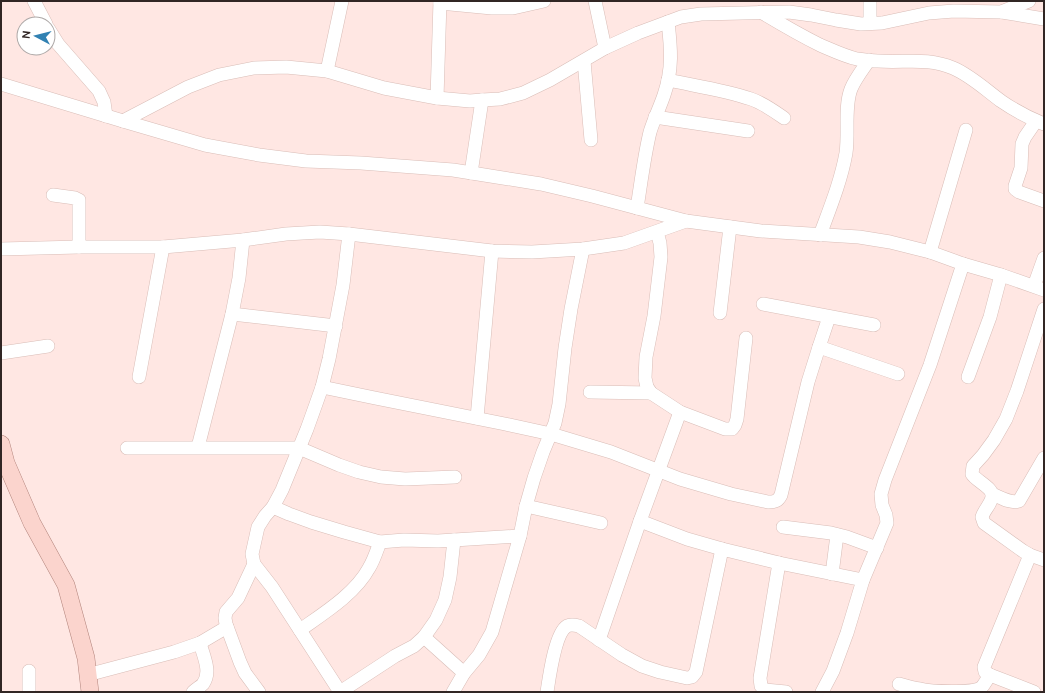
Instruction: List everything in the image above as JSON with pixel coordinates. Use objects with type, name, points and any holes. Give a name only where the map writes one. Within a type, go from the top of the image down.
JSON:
[{"type":"main road","points":[[1,444],[4,468],[66,585],[86,658],[90,692]]},
{"type":"street","points":[[34,1],[42,16]]},
{"type":"street","points":[[327,71],[342,1]]},
{"type":"street","points":[[437,98],[440,2],[492,5],[513,8],[544,1]]},
{"type":"street","points":[[595,1],[605,48]]},
{"type":"street","points":[[870,1],[870,23]]},
{"type":"street","points":[[1001,12],[1028,1]]},
{"type":"street","points":[[123,121],[188,88],[219,75],[254,68],[286,67],[327,71],[384,88],[437,98],[470,101],[500,99],[522,93],[550,80],[605,48],[638,33],[681,17],[729,7],[761,12],[811,14],[861,24],[882,23],[929,13],[954,12],[1001,12],[1044,19]]},
{"type":"street","points":[[761,12],[833,51],[856,58],[878,61],[920,60],[936,62],[954,68],[1021,114],[1040,122],[1025,137],[1022,144],[1021,168],[1015,189],[1019,192],[1044,201]]},
{"type":"street","points":[[637,208],[650,134],[655,117],[665,94],[672,63],[668,22]]},
{"type":"street","points":[[56,41],[99,91],[104,102],[106,116]]},
{"type":"street","points":[[820,235],[835,192],[846,153],[848,100],[851,89],[869,60]]},
{"type":"street","points":[[584,61],[591,140]]},
{"type":"street","points":[[668,80],[730,93],[752,100],[769,108],[784,118]]},
{"type":"street","points":[[1,84],[205,145],[260,156],[306,161],[446,169],[541,184],[686,221],[761,231],[859,237],[890,242],[930,252],[1039,288],[1044,258]]},
{"type":"street","points":[[471,173],[482,100]]},
{"type":"street","points":[[655,117],[748,132]]},
{"type":"street","points":[[930,252],[966,130]]},
{"type":"street","points":[[53,195],[75,198],[79,200],[79,247]]},
{"type":"street","points":[[1,249],[163,247],[243,240],[286,234],[320,232],[349,234],[492,252],[532,252],[583,249],[624,243],[686,221]]},
{"type":"street","points":[[720,312],[730,227]]},
{"type":"street","points":[[656,232],[660,243],[661,257],[654,316],[646,357],[645,378],[647,387],[651,393],[680,412],[725,429],[732,429],[737,419],[746,338]]},
{"type":"street","points":[[349,234],[336,326],[322,386],[282,490],[273,507],[265,516],[258,528],[252,554],[254,564],[272,587],[340,692],[395,656],[414,646],[424,638],[436,620],[445,600],[450,577],[454,540]]},
{"type":"street","points":[[198,447],[232,314],[243,240]]},
{"type":"street","points":[[139,377],[163,247]]},
{"type":"street","points":[[453,692],[464,672],[479,655],[492,632],[520,536],[526,506],[543,452],[555,423],[559,404],[571,309],[583,249]]},
{"type":"street","points":[[477,418],[492,252]]},
{"type":"street","points":[[822,692],[838,659],[863,580],[887,523],[882,505],[881,494],[885,480],[930,365],[964,264]]},
{"type":"street","points":[[968,377],[988,323],[1001,275]]},
{"type":"street","points":[[763,304],[874,325]]},
{"type":"street","points":[[1044,309],[1017,391],[1006,419],[994,440],[973,466],[972,474],[973,477],[990,490],[992,494],[1012,502],[1016,502],[1019,501],[1044,458]]},
{"type":"street","points":[[232,314],[336,326]]},
{"type":"street","points":[[322,386],[551,434],[611,452],[680,479],[731,494],[774,502],[778,500],[781,495],[808,382],[829,317]]},
{"type":"street","points":[[1,353],[48,346]]},
{"type":"street","points":[[819,347],[898,374]]},
{"type":"street","points":[[590,392],[651,393]]},
{"type":"street","points":[[599,640],[680,412]]},
{"type":"street","points":[[127,448],[299,448],[339,465],[359,472],[381,477],[405,479],[455,477]]},
{"type":"street","points":[[992,494],[991,500],[983,514],[982,520],[984,523],[1030,555],[1044,560]]},
{"type":"street","points":[[526,506],[601,523]]},
{"type":"street","points":[[273,507],[311,522],[380,542],[404,540],[438,541],[520,536]]},
{"type":"street","points":[[640,522],[686,539],[722,550],[863,580]]},
{"type":"street","points":[[783,527],[837,535],[877,548]]},
{"type":"street","points":[[832,574],[837,535]]},
{"type":"street","points":[[300,630],[336,604],[349,592],[369,569],[380,542]]},
{"type":"street","points":[[547,692],[556,648],[566,626],[572,625],[579,626],[622,655],[642,666],[687,678],[692,677],[696,672],[722,550]]},
{"type":"street","points":[[1030,555],[984,667],[985,672],[990,675],[1034,692]]},
{"type":"street","points":[[779,563],[760,678],[761,686],[765,690],[786,692]]},
{"type":"street","points":[[254,564],[238,598],[226,612],[225,618],[227,628],[240,662],[259,692]]},
{"type":"street","points":[[87,675],[174,652],[200,643],[227,628]]},
{"type":"street","points":[[424,638],[464,672]]},
{"type":"street","points":[[193,692],[206,679],[207,670],[200,643]]},
{"type":"street","points":[[29,671],[29,692]]},
{"type":"street","points":[[899,684],[921,690],[971,691],[980,689],[990,675]]}]
